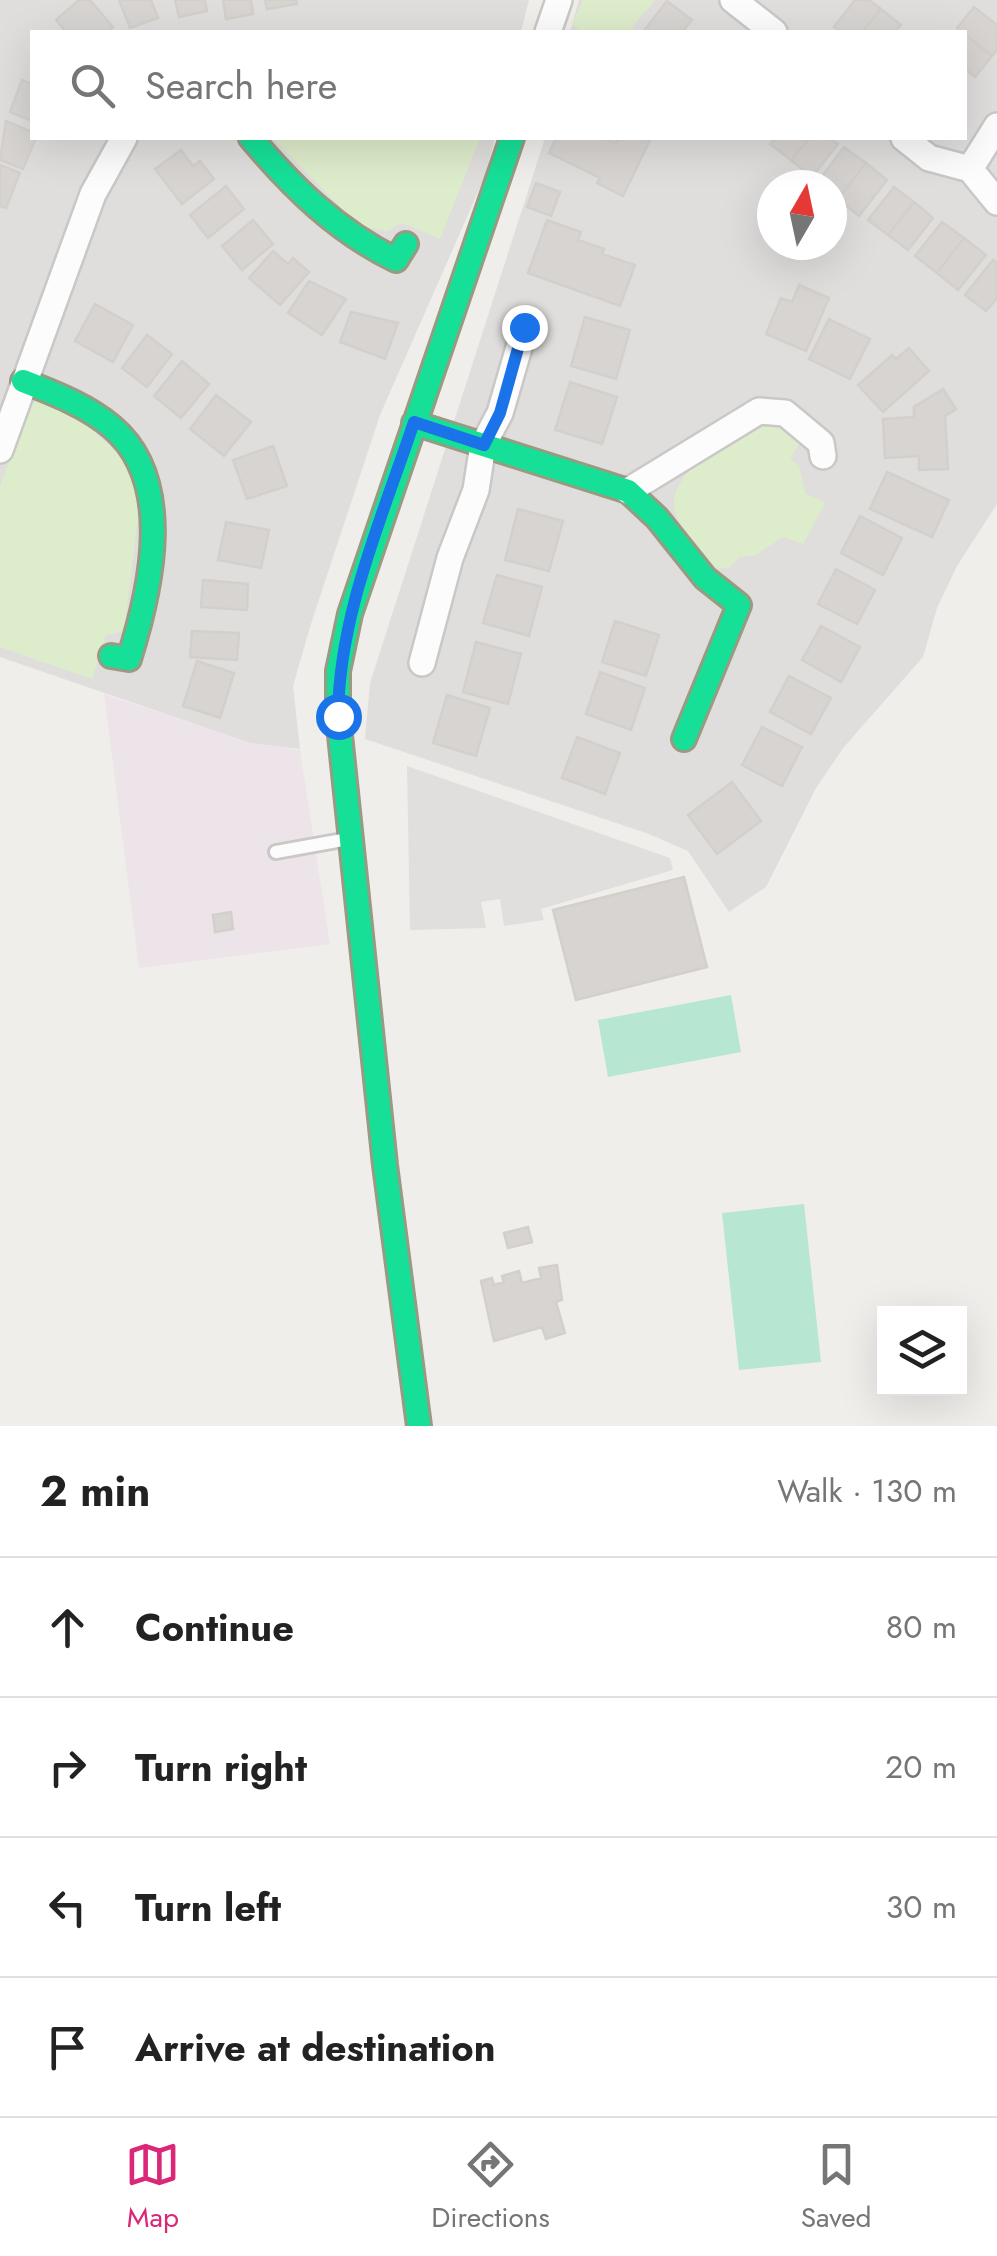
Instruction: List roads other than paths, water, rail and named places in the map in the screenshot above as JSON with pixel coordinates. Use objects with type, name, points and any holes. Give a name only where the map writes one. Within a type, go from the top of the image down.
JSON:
[{"type":"street","points":[[549,30],[559,0]]},
{"type":"street","points":[[733,0],[771,30]]},
{"type":"street","points":[[970,169],[997,126]]},
{"type":"street","points":[[0,450],[93,194],[123,140]]},
{"type":"street","points":[[254,140],[274,166],[343,229],[396,260],[406,244]]},
{"type":"street","points":[[419,1426],[385,1165],[338,716],[338,671],[350,614],[511,140]]},
{"type":"street","points":[[906,140],[929,158],[970,169],[997,202]]},
{"type":"street","points":[[422,663],[450,558],[476,490],[484,445],[500,413],[524,327]]},
{"type":"street","points":[[23,381],[74,401],[122,436],[149,473],[155,522],[138,634],[130,659],[112,656]]},
{"type":"street","points":[[628,491],[759,411],[786,413],[820,443],[823,456]]},
{"type":"street","points":[[414,422],[628,491],[646,504],[710,588],[739,605],[684,738]]},
{"type":"lane","points":[[276,852],[351,838]]}]
